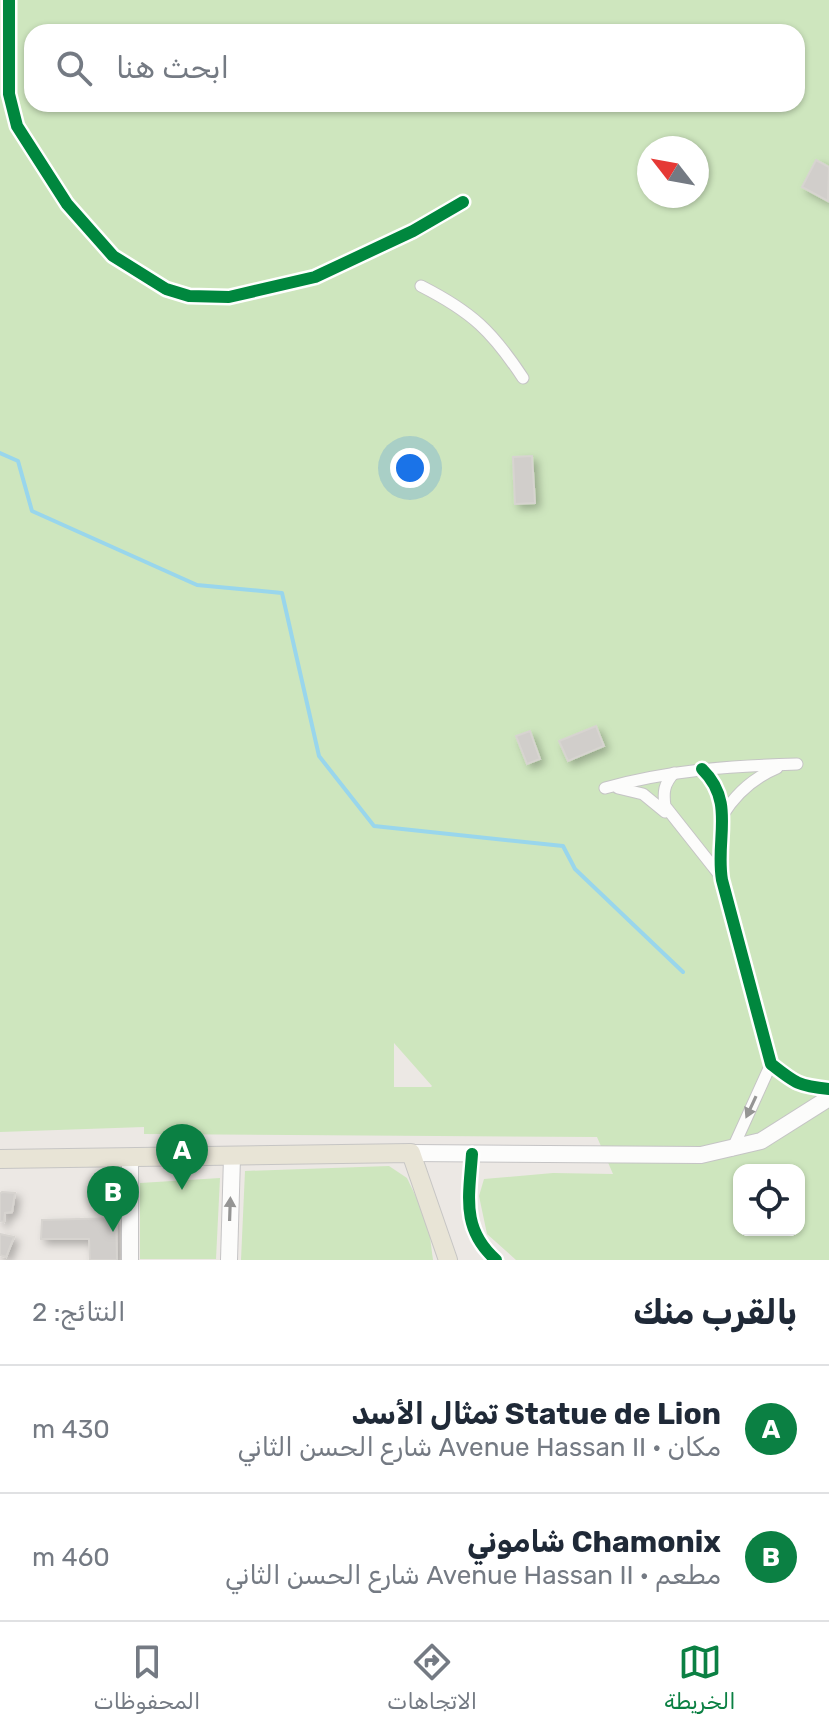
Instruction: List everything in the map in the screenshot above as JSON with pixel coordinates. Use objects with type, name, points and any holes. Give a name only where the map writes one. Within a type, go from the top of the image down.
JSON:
[{"type":"main road","points":[[1,1160],[411,1153],[701,1155],[761,1141],[829,1098]]},
{"type":"main road","points":[[411,1153],[445,1253]]},
{"type":"main road","points":[[229,1260],[232,1157]]},
{"type":"main road","points":[[130,1158],[130,1260]]},
{"type":"street","points":[[9,0],[7,72],[17,126],[67,204],[113,256],[166,289],[189,296],[229,297],[315,277],[401,237],[463,202]]},
{"type":"street","points":[[421,286],[462,308],[480,322],[506,351],[523,378]]},
{"type":"street","points":[[722,816],[735,796],[762,774],[797,764],[702,769],[648,776],[605,788],[643,794],[671,817],[710,860],[722,880]]},
{"type":"street","points":[[702,769],[716,785],[722,816],[722,880],[771,1064],[807,1088],[829,1089]]},
{"type":"street","points":[[671,817],[663,794],[667,781],[674,773]]},
{"type":"street","points":[[732,1150],[771,1064]]},
{"type":"street","points":[[472,1154],[469,1218],[479,1243],[496,1260]]},
{"type":"street","points":[[445,1253],[460,1260]]},
{"type":"green space","points":[[0,0],[829,0],[829,1260],[516,1260],[487,1234],[479,1196],[484,1179],[553,1173],[613,1174],[597,1137],[144,1134],[144,1127],[0,1132]],"holes":[[[394,1043],[432,1086],[394,1087]]]},
{"type":"green space","points":[[389,1166],[407,1178],[428,1222],[433,1260],[241,1260],[245,1171]]},
{"type":"green space","points":[[220,1178],[216,1259],[140,1259],[140,1183]]},
{"type":"building","points":[[816,160],[829,167],[828,201],[802,187]]},
{"type":"building","points":[[532,456],[535,503],[515,504],[513,457]]},
{"type":"building","points":[[596,726],[604,746],[568,761],[559,741]]},
{"type":"building","points":[[530,731],[540,759],[527,764],[516,736]]},
{"type":"building","points":[[2,1192],[15,1193],[12,1212],[5,1213],[4,1222],[0,1221]]},
{"type":"building","points":[[116,1218],[117,1260],[90,1260],[89,1239],[41,1239],[42,1220]]},
{"type":"building","points":[[0,1234],[14,1237],[6,1257],[0,1255]]},
{"type":"waterway","points":[[0,453],[18,461],[32,511],[197,585],[282,593],[319,756],[374,826],[563,846],[575,869],[683,972]]},
{"type":"cycle path","points":[[9,0],[9,94],[17,126],[67,204],[113,256],[166,289],[189,296],[229,297],[315,277],[413,231],[463,202]]},
{"type":"cycle path","points":[[702,769],[718,794],[722,822],[722,880],[771,1064],[797,1082],[829,1089]]},
{"type":"cycle path","points":[[472,1154],[469,1198],[472,1224],[477,1236],[496,1260]]},
{"type":"place","name":"Statue de Lion تمثال الأسد","points":[[182,1190]]},
{"type":"place","name":"Chamonix شاموني","points":[[113,1232]]}]
